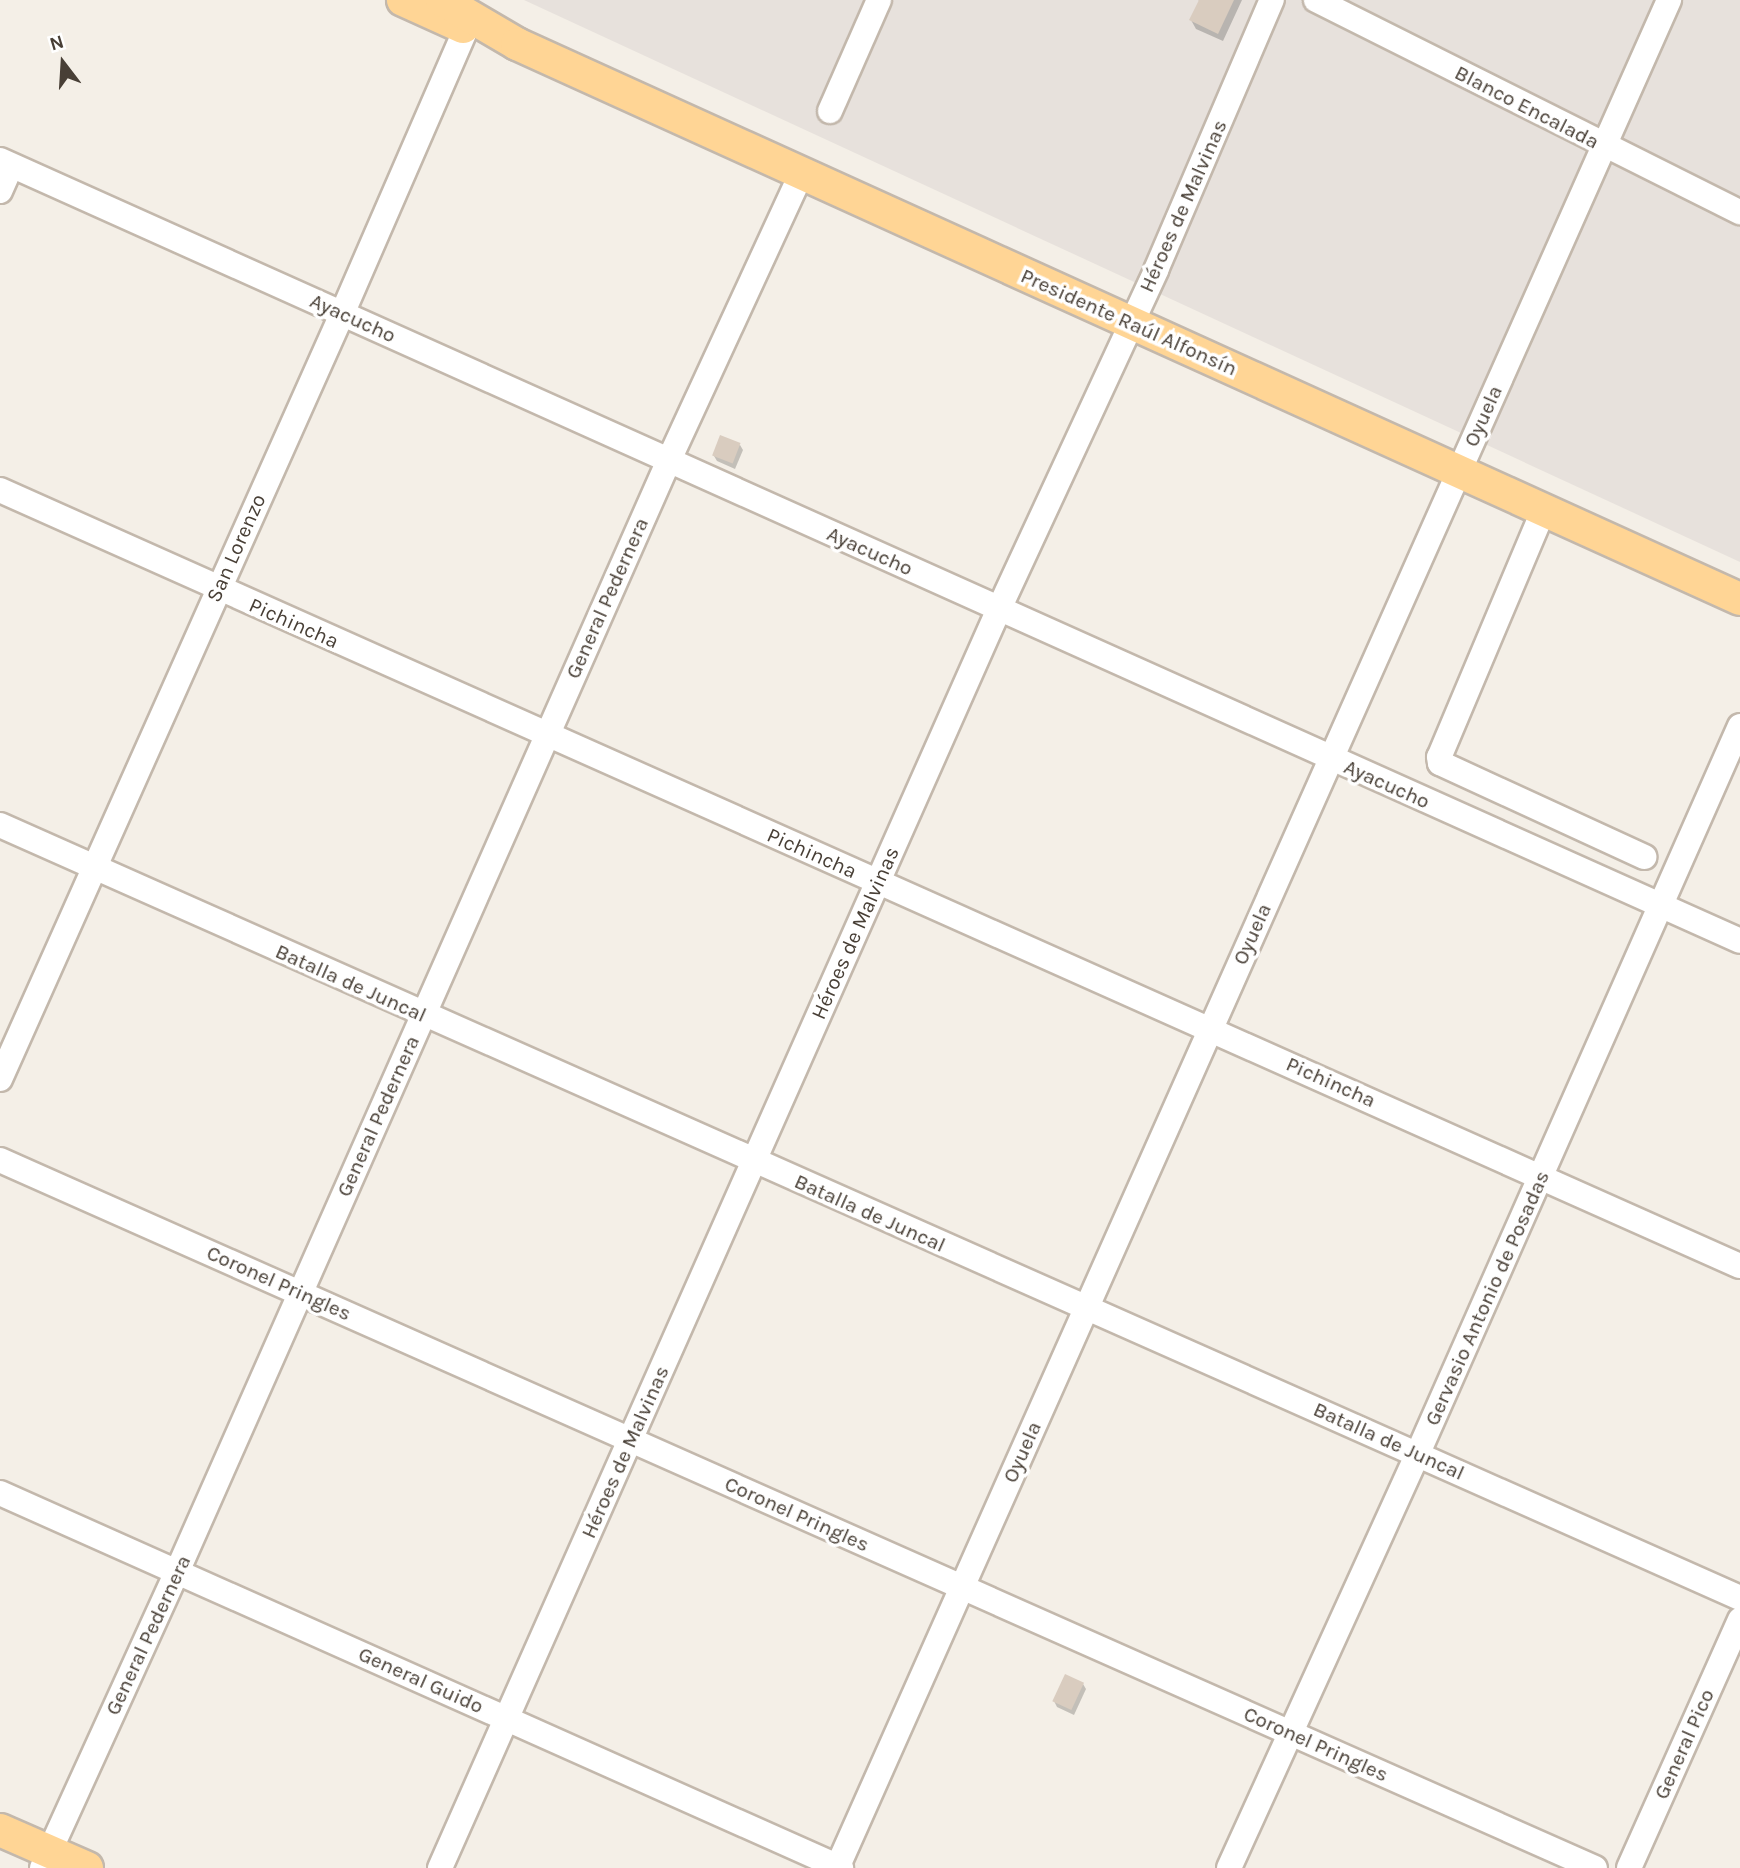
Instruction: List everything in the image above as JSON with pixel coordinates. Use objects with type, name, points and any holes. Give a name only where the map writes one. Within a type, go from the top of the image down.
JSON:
[{"type":"main road","name":"Presidente Raúl Alfonsín","points":[[403,0],[469,23],[517,44],[1740,599]]},
{"type":"main road","name":"Presidente Raúl Alfonsín","points":[[442,0],[469,23]]},
{"type":"main road","points":[[0,1829],[45,1860],[86,1868]]},
{"type":"street","points":[[830,111],[879,0]]},
{"type":"street","name":"Héroes de Malvinas","points":[[440,1868],[999,609],[1156,270],[1272,0]]},
{"type":"street","name":"Blanco Encalada","points":[[1316,0],[1740,212]]},
{"type":"street","name":"Oyuela","points":[[839,1867],[1209,1028],[1669,0]]},
{"type":"street","name":"San Lorenzo","points":[[0,1079],[469,23]]},
{"type":"street","points":[[0,191],[6,163]]},
{"type":"street","name":"Ayacucho","points":[[6,163],[1740,941]]},
{"type":"street","name":"General Pedernera","points":[[45,1860],[177,1572],[669,460],[801,174]]},
{"type":"street","name":"Pichincha","points":[[0,490],[1740,1266]]},
{"type":"street","points":[[1544,509],[1439,757],[1440,763],[1644,857]]},
{"type":"street","name":"Gervasio Antonio de Posadas","points":[[1229,1868],[1418,1453],[1740,726]]},
{"type":"street","name":"Batalla de Juncal","points":[[0,825],[1086,1310],[1418,1453],[1740,1598]]},
{"type":"street","name":"Coronel Pringles","points":[[0,1160],[1595,1868]]},
{"type":"street","name":"General Guido","points":[[0,1493],[839,1867]]},
{"type":"street","name":"General Pico","points":[[1629,1868],[1740,1620]]},
{"type":"shaded area","points":[[524,0],[1740,0],[1740,562]]},
{"type":"building","points":[[1199,0],[1234,0],[1218,34],[1189,20]]},
{"type":"building","points":[[720,435],[741,443],[733,463],[712,456]]},
{"type":"building","points":[[1065,1674],[1084,1683],[1071,1710],[1052,1701]]}]
